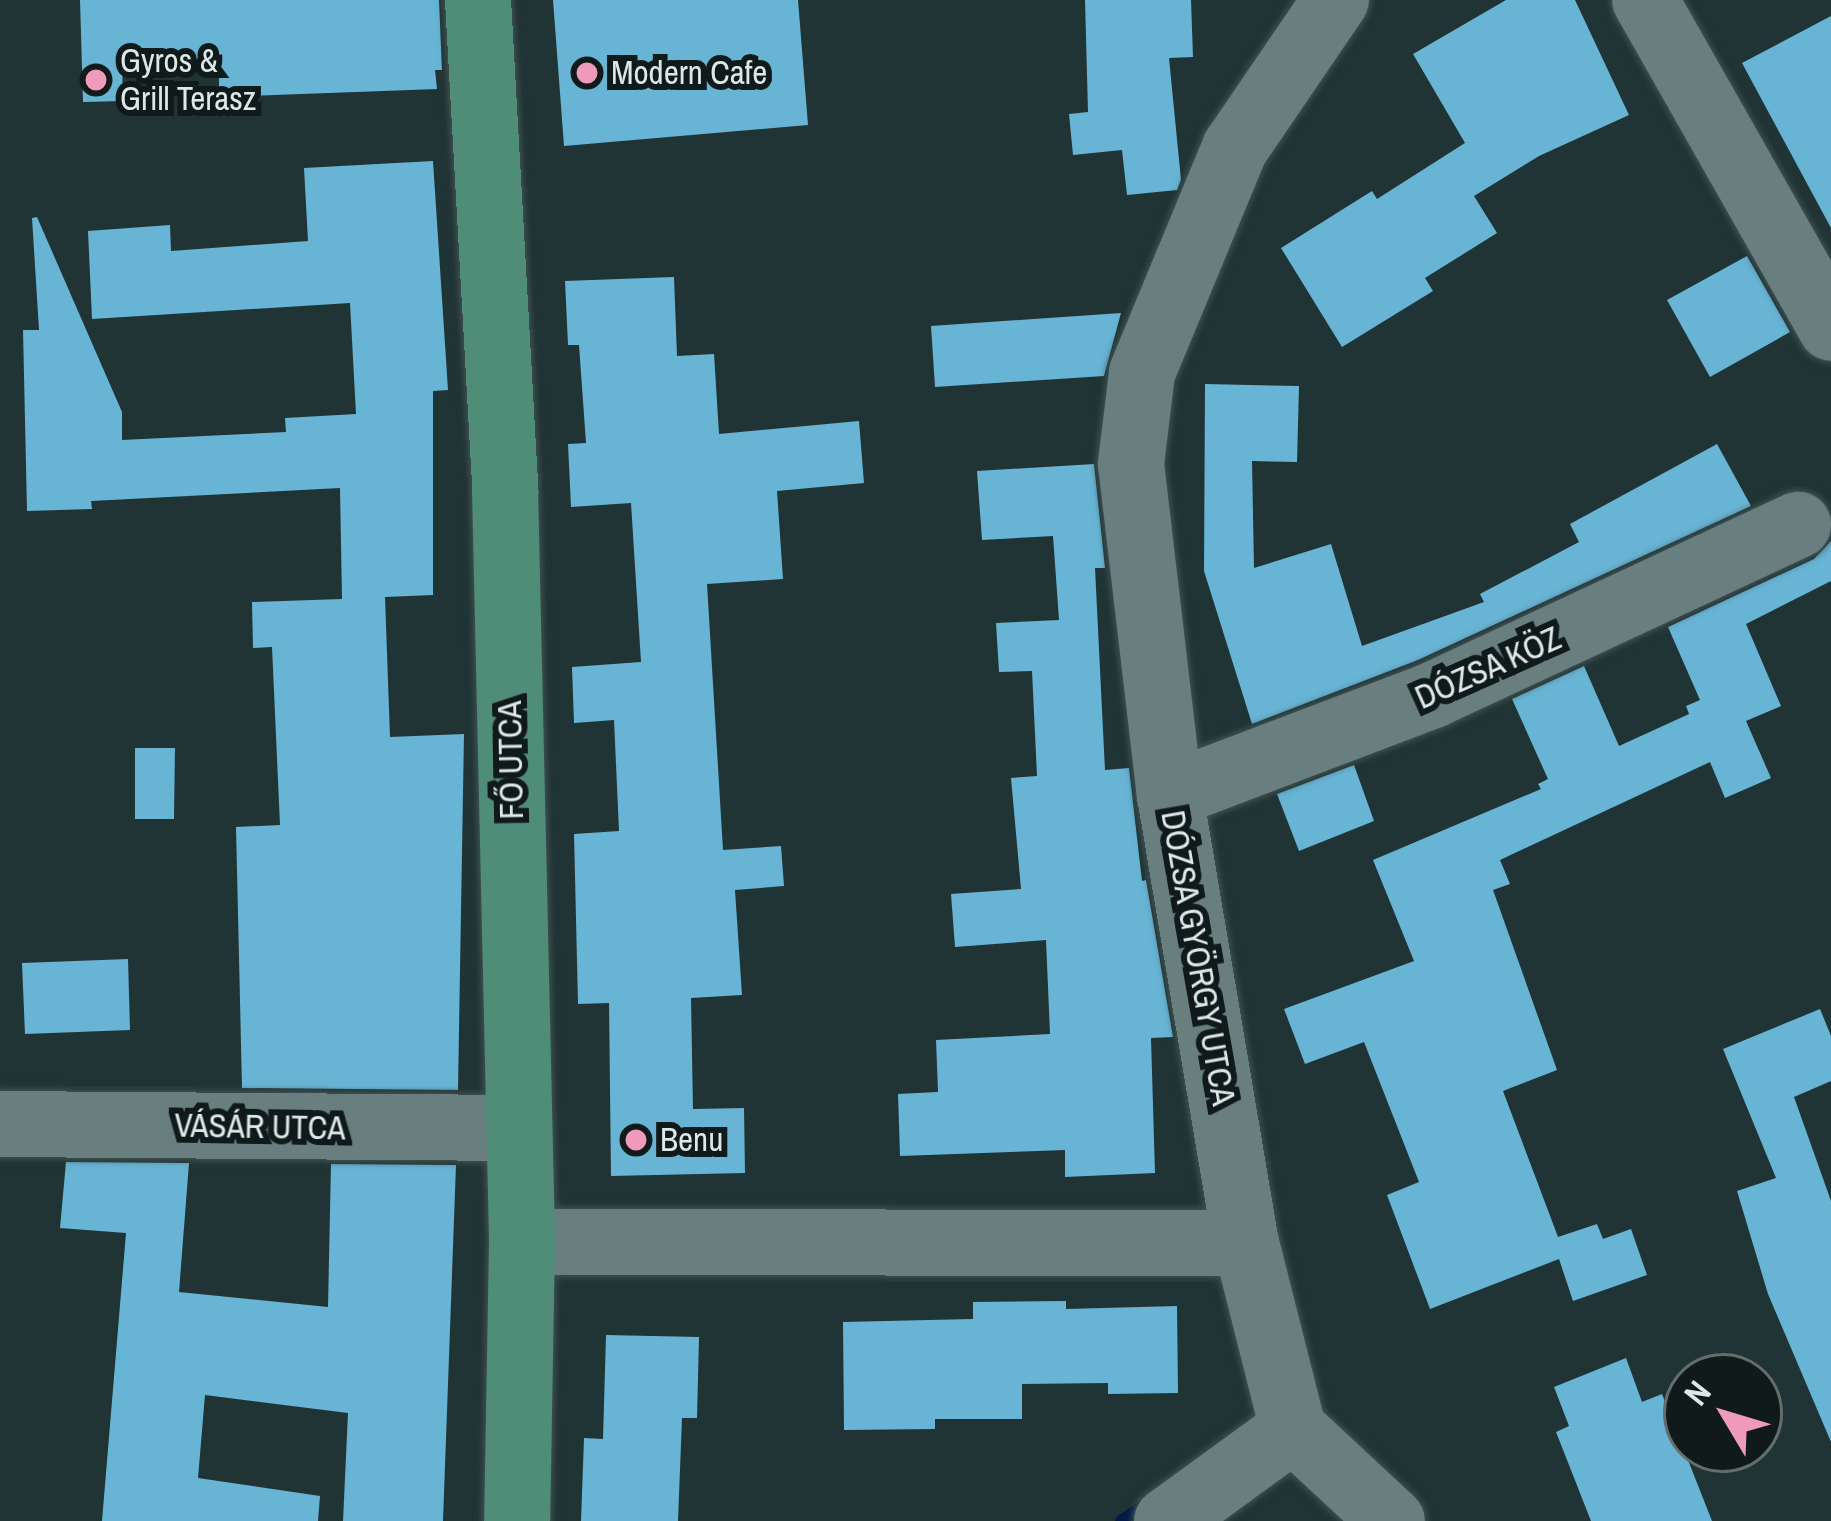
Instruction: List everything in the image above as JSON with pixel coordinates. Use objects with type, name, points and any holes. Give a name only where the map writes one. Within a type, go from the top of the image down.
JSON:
[{"type":"main road","name":"FŐ UTCA","points":[[478,0],[506,490],[522,1241],[517,1521]]},
{"type":"street","name":"DÓZSA GYÖRGY UTCA","points":[[1293,1429],[1246,1243],[1170,795],[1131,464],[1142,373],[1234,148],[1336,0]]},
{"type":"street","points":[[1645,0],[1831,328]]},
{"type":"street","name":"DÓZSA KÖZ","points":[[1170,795],[1433,695],[1798,525]]},
{"type":"street","name":"VÁSÁR UTCA","points":[[0,1124],[519,1128]]},
{"type":"street","points":[[522,1241],[1246,1243]]},
{"type":"street","points":[[1167,1521],[1293,1429],[1392,1521]]},
{"type":"building","points":[[80,0],[439,0],[442,70],[435,70],[437,89],[219,97],[219,60],[122,61],[123,101],[83,102]]},
{"type":"building","points":[[553,0],[798,0],[808,125],[564,146]]},
{"type":"building","points":[[1085,0],[1191,0],[1193,57],[1169,58],[1181,180],[1177,190],[1127,195],[1122,150],[1073,155],[1069,114],[1088,112]]},
{"type":"building","points":[[1506,0],[1575,0],[1629,115],[1539,156],[1474,196],[1497,233],[1425,278],[1433,291],[1342,347],[1281,248],[1372,191],[1377,199],[1465,143],[1413,54]]},
{"type":"building","points":[[1831,16],[1831,228],[1742,63]]},
{"type":"building","points":[[433,161],[448,390],[433,391],[433,595],[385,597],[390,737],[464,734],[458,1090],[242,1088],[236,827],[280,825],[272,647],[253,648],[252,602],[342,599],[340,488],[91,501],[92,509],[27,511],[23,330],[39,330],[32,218],[37,217],[122,412],[122,440],[286,432],[285,418],[356,414],[350,303],[92,319],[88,231],[170,225],[171,251],[308,241],[304,168]]},
{"type":"building","points":[[1747,256],[1790,332],[1710,377],[1667,300]]},
{"type":"building","points":[[674,277],[677,356],[714,354],[719,434],[859,421],[864,483],[777,491],[783,579],[707,584],[723,850],[781,846],[784,886],[735,890],[742,995],[691,998],[693,1109],[744,1108],[745,1173],[611,1176],[609,1003],[578,1004],[574,834],[619,831],[614,720],[574,723],[572,667],[641,662],[631,503],[571,507],[568,444],[586,443],[579,345],[568,345],[565,281]]},
{"type":"building","points":[[1121,313],[1104,376],[935,387],[931,326]]},
{"type":"building","points":[[1205,384],[1299,386],[1297,462],[1252,461],[1254,568],[1331,544],[1362,646],[1484,602],[1480,594],[1579,542],[1570,524],[1717,444],[1751,506],[1418,660],[1252,724],[1204,571]]},
{"type":"building","points":[[1094,464],[1105,568],[1095,568],[1105,770],[1129,768],[1142,881],[1146,880],[1173,1037],[1151,1038],[1155,1173],[1065,1177],[1065,1150],[900,1156],[898,1094],[938,1092],[936,1040],[1050,1034],[1046,940],[955,947],[951,894],[1021,889],[1011,778],[1037,776],[1032,671],[999,672],[996,623],[1059,620],[1053,536],[982,540],[977,471]]},
{"type":"building","points":[[1831,541],[1831,581],[1746,624],[1781,706],[1746,721],[1771,778],[1725,798],[1710,762],[1500,860],[1510,884],[1493,890],[1557,1070],[1503,1091],[1558,1237],[1597,1224],[1603,1239],[1631,1229],[1647,1275],[1573,1301],[1559,1259],[1430,1309],[1387,1195],[1419,1182],[1364,1042],[1305,1064],[1284,1009],[1414,961],[1373,860],[1541,789],[1538,784],[1548,779],[1512,699],[1584,666],[1619,746],[1689,714],[1686,706],[1700,700],[1668,627],[1814,559]]},
{"type":"building","points":[[135,748],[175,748],[174,819],[135,819]]},
{"type":"building","points":[[1354,765],[1374,821],[1299,851],[1277,794]]},
{"type":"building","points":[[128,959],[130,1030],[25,1034],[22,963]]},
{"type":"building","points":[[1820,1009],[1831,1036],[1831,1081],[1794,1097],[1831,1201],[1831,1442],[1768,1294],[1737,1191],[1776,1178],[1723,1049]]},
{"type":"building","points":[[66,1162],[189,1163],[179,1292],[328,1307],[331,1164],[456,1165],[443,1521],[343,1521],[348,1413],[205,1395],[198,1478],[320,1496],[318,1521],[102,1521],[126,1233],[60,1228]]},
{"type":"building","points":[[1066,1301],[1066,1309],[1177,1306],[1178,1393],[1108,1394],[1108,1383],[1022,1384],[1022,1419],[935,1419],[935,1429],[844,1430],[843,1322],[973,1319],[973,1302]]},
{"type":"building","points":[[606,1335],[699,1337],[697,1418],[682,1418],[678,1521],[581,1521],[584,1438],[603,1439]]},
{"type":"building","points":[[1626,1358],[1642,1402],[1663,1397],[1663,1473],[1693,1473],[1712,1521],[1591,1521],[1556,1432],[1569,1426],[1554,1387]]},
{"type":"waterway","points":[[1122,1521],[1150,1503]]},
{"type":"place","name":"Modern Cafe","points":[[587,73]]},
{"type":"place","name":"Gyros & Grill Terasz","points":[[96,80]]},
{"type":"place","name":"Benu","points":[[636,1140]]}]
